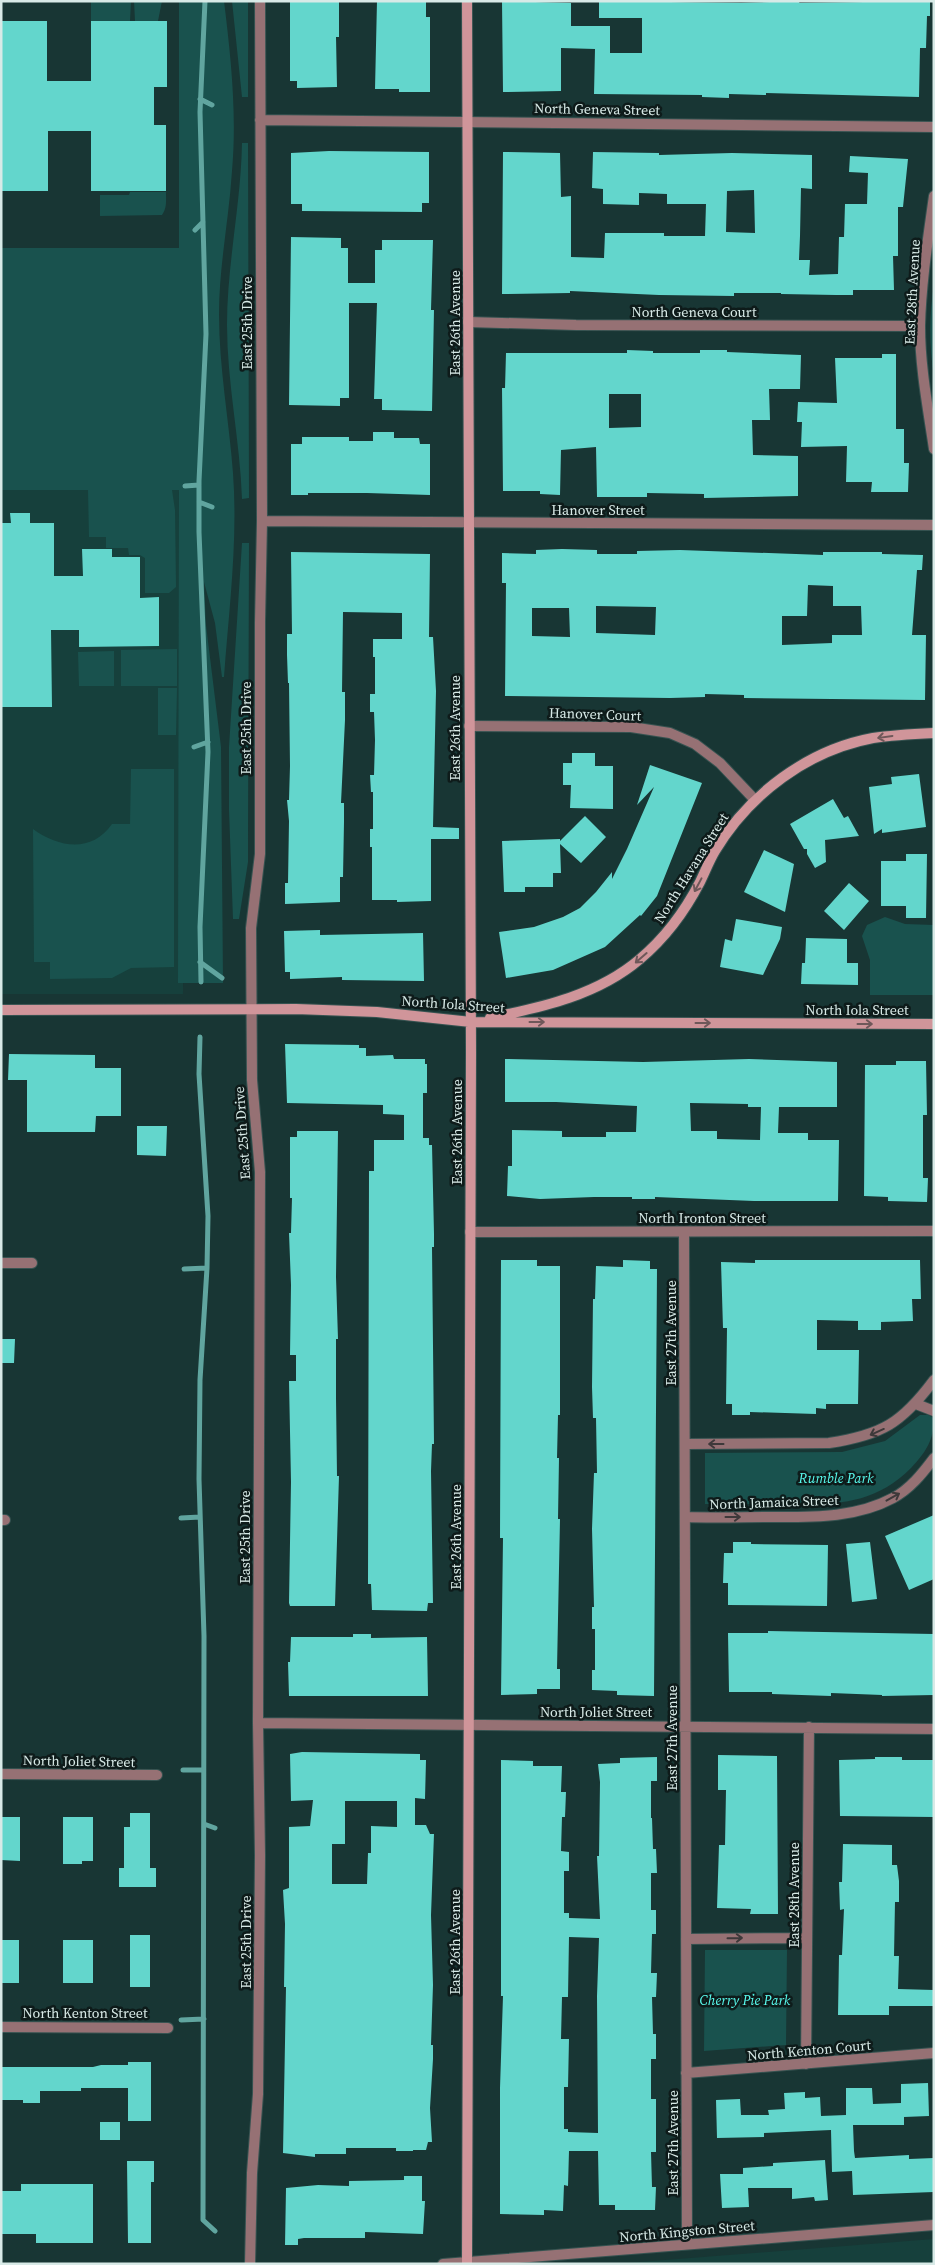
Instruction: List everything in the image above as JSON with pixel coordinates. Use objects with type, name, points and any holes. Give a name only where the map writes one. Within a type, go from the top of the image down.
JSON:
[{"type":"street","name":"East 25th Drive","points":[[250,2264],[252,2180],[258,2083],[260,1855],[258,1724],[260,1172],[252,1092],[251,921],[260,854],[262,521],[260,1]]},
{"type":"street","name":"East 26th Avenue","points":[[467,1],[471,1022],[467,2263]]},
{"type":"street","name":"North Geneva Street","points":[[260,120],[934,127]]},
{"type":"street","name":"East 28th Avenue","points":[[934,196],[924,271],[920,326],[924,382],[934,448]]},
{"type":"street","name":"North Geneva Court","points":[[468,322],[586,325],[920,326]]},
{"type":"street","name":"Hanover Street","points":[[262,521],[934,526]]},
{"type":"street","name":"Hanover Court","points":[[469,726],[631,727],[670,733],[694,744],[720,763],[755,800]]},
{"type":"street","name":"North Havana Street","points":[[471,1022],[541,1007],[583,993],[614,978],[640,960],[665,935],[684,910],[714,852],[733,825],[755,800],[782,778],[810,761],[840,747],[872,738],[900,734],[934,733]]},
{"type":"street","name":"North Iola Street","points":[[1,1010],[251,1009],[369,1012],[471,1022],[934,1024]]},
{"type":"street","name":"North Ironton Street","points":[[470,1232],[934,1231]]},
{"type":"street","name":"East 27th Avenue","points":[[684,1232],[687,2244]]},
{"type":"street","points":[[1,1263],[32,1263]]},
{"type":"street","points":[[685,1444],[829,1443],[852,1440],[874,1434],[896,1422],[916,1404],[934,1380]]},
{"type":"street","points":[[916,1404],[934,1410]]},
{"type":"street","name":"North Jamaica Street","points":[[685,1517],[816,1517],[845,1514],[870,1508],[894,1498],[916,1481],[934,1458]]},
{"type":"street","name":"North Joliet Street","points":[[258,1724],[808,1726],[934,1729]]},
{"type":"street","name":"East 28th Avenue","points":[[806,2064],[808,1726]]},
{"type":"street","name":"North Joliet Street","points":[[1,1774],[157,1776]]},
{"type":"street","points":[[686,1939],[807,1938]]},
{"type":"street","name":"North Kenton Street","points":[[1,2026],[168,2028]]},
{"type":"street","name":"North Kenton Court","points":[[686,2073],[934,2053]]},
{"type":"street","name":"North Kingston Street","points":[[443,2264],[934,2225]]},
{"type":"shaded area","points":[[184,489],[183,994],[1,994],[1,490]]},
{"type":"shaded area","points":[[934,2239],[934,2264],[614,2264]]},
{"type":"green space","points":[[91,1],[131,1],[130,21],[91,21]]},
{"type":"green space","points":[[134,1],[162,1],[158,21],[135,21]]},
{"type":"green space","points":[[179,1],[224,1],[234,107],[232,171],[219,314],[219,334],[234,498],[232,575],[224,677],[222,677],[215,623],[204,582],[206,625],[221,747],[223,983],[178,983],[179,490],[172,490],[175,510],[176,587],[169,593],[145,593],[145,558],[140,555],[129,555],[128,548],[106,548],[106,537],[89,537],[88,490],[1,490],[1,248],[179,248]]},
{"type":"green space","points":[[232,1],[248,1],[248,97],[242,97]]},
{"type":"green space","points":[[242,143],[248,143],[249,498],[242,499],[229,368],[227,325],[229,279]]},
{"type":"green space","points":[[130,192],[166,192],[164,212],[162,215],[100,216],[100,195],[129,195]]},
{"type":"green space","points":[[934,284],[934,377],[930,330]]},
{"type":"green space","points":[[242,543],[249,543],[248,862],[239,919],[233,919],[229,747]]},
{"type":"green space","points":[[177,649],[177,686],[121,686],[121,650]]},
{"type":"green space","points":[[114,651],[114,686],[79,686],[78,652]]},
{"type":"green space","points":[[158,688],[177,688],[176,735],[158,735]]},
{"type":"green space","points":[[131,769],[174,769],[174,967],[131,968],[112,978],[50,979],[50,962],[34,962],[33,829],[54,840],[75,844],[95,840],[112,824],[130,824]]},
{"type":"green space","points":[[885,917],[905,924],[934,925],[933,995],[870,995],[870,960],[862,936],[867,925]]},
{"type":"green space","name":"Rumble Park","points":[[920,1415],[928,1415],[934,1418],[933,1433],[925,1451],[911,1468],[882,1490],[851,1501],[835,1503],[705,1504],[705,1453],[842,1452],[885,1441]]},
{"type":"green space","name":"Cherry Pie Park","points":[[705,1950],[787,1950],[786,2045],[704,2051]]},
{"type":"building","points":[[290,1],[339,1],[339,37],[336,37],[337,87],[297,88],[297,81],[290,81]]},
{"type":"building","points":[[377,1],[426,1],[426,17],[430,17],[430,92],[399,92],[399,89],[375,89]]},
{"type":"building","points":[[502,1],[571,3],[571,26],[610,26],[610,53],[642,53],[642,18],[599,18],[599,1],[741,3],[800,1],[799,3],[930,1],[930,16],[927,16],[926,48],[920,48],[919,97],[766,93],[766,95],[729,94],[729,98],[702,97],[702,95],[594,94],[595,49],[561,48],[561,91],[503,92]]},
{"type":"building","points":[[1,21],[47,21],[47,81],[91,81],[91,21],[167,21],[167,87],[154,87],[154,125],[166,125],[166,191],[91,191],[91,131],[48,131],[48,191],[1,191]]},
{"type":"building","points":[[329,151],[429,152],[429,203],[422,203],[422,212],[302,211],[302,204],[291,204],[291,153]]},
{"type":"building","points":[[503,152],[560,153],[561,197],[571,196],[571,257],[604,258],[605,233],[664,233],[664,236],[705,236],[706,204],[667,204],[667,194],[639,193],[639,205],[603,204],[603,189],[592,188],[593,152],[659,153],[659,155],[732,153],[812,155],[812,189],[801,188],[799,260],[810,260],[809,275],[838,274],[839,237],[844,237],[845,204],[867,204],[868,173],[849,172],[850,156],[908,159],[903,207],[898,207],[898,256],[893,256],[894,290],[853,290],[853,295],[734,293],[734,296],[659,295],[570,291],[570,293],[502,294]],"holes":[[[754,190],[755,233],[726,232],[727,191]]]},
{"type":"building","points":[[291,237],[341,238],[341,248],[348,248],[348,283],[375,283],[375,250],[382,250],[382,240],[433,240],[431,310],[434,310],[432,411],[382,410],[382,399],[374,399],[377,303],[349,303],[349,398],[340,398],[340,406],[289,405]]},
{"type":"building","points":[[627,350],[653,351],[653,353],[700,353],[700,350],[727,350],[727,352],[801,355],[800,389],[769,389],[770,420],[752,420],[753,455],[798,456],[798,496],[704,498],[704,494],[647,493],[647,497],[597,497],[596,447],[561,450],[560,495],[540,494],[540,491],[503,491],[502,388],[505,388],[506,353],[627,353]],"holes":[[[609,394],[641,394],[641,427],[609,428]]]},
{"type":"building","points":[[882,354],[896,354],[896,429],[904,429],[904,463],[909,463],[908,492],[871,492],[872,482],[846,482],[847,446],[801,447],[802,422],[797,422],[798,402],[837,403],[835,358],[882,358]]},
{"type":"building","points":[[373,432],[394,432],[394,438],[419,438],[420,444],[430,444],[430,495],[308,493],[308,495],[291,495],[291,444],[302,444],[302,437],[349,437],[349,441],[373,441]]},
{"type":"building","points":[[10,513],[30,513],[30,523],[54,523],[54,576],[83,576],[82,549],[112,549],[112,557],[140,557],[140,598],[159,597],[159,646],[79,647],[79,630],[51,630],[52,707],[1,707],[1,523],[11,523]]},
{"type":"building","points":[[536,550],[597,550],[597,554],[637,554],[637,551],[680,550],[823,555],[823,552],[882,552],[882,554],[923,555],[922,570],[917,570],[912,635],[926,635],[925,700],[744,698],[744,695],[705,694],[705,697],[670,698],[505,696],[506,583],[502,583],[502,553],[536,554]],"holes":[[[808,585],[833,586],[833,606],[861,606],[862,635],[832,635],[832,643],[782,645],[782,616],[807,616]],[[596,606],[656,607],[655,635],[596,633]],[[532,608],[569,608],[570,637],[532,636]]]},
{"type":"building","points":[[291,552],[430,554],[429,637],[433,637],[436,691],[433,827],[459,828],[459,839],[431,839],[431,901],[397,902],[397,900],[372,900],[370,829],[373,829],[373,792],[371,792],[370,775],[374,775],[375,740],[374,712],[370,712],[370,694],[375,694],[373,639],[402,639],[402,613],[343,612],[342,692],[345,692],[345,720],[341,803],[344,803],[344,822],[343,877],[340,877],[340,902],[285,904],[285,883],[288,883],[289,821],[287,800],[289,800],[290,766],[287,634],[292,634]]},
{"type":"building","points":[[572,753],[595,753],[595,766],[613,766],[613,809],[570,808],[571,785],[563,785],[563,763],[572,763]]},
{"type":"building","points":[[650,765],[702,783],[657,896],[641,916],[605,947],[553,970],[506,978],[499,932],[534,927],[563,917],[580,908],[612,872],[612,879],[654,787],[637,805]]},
{"type":"building","points":[[919,774],[926,827],[882,833],[882,829],[874,834],[869,787],[892,784],[891,777]]},
{"type":"building","points":[[833,799],[844,818],[848,816],[859,836],[825,840],[826,862],[815,868],[807,854],[807,849],[804,849],[790,824]]},
{"type":"building","points":[[585,816],[606,837],[581,863],[560,844],[561,873],[553,873],[553,887],[525,887],[525,892],[504,892],[502,841],[560,839],[560,841]]},
{"type":"building","points":[[764,850],[794,864],[785,912],[744,892]]},
{"type":"building","points":[[906,854],[927,854],[926,918],[906,918],[906,906],[881,906],[881,861],[906,861]]},
{"type":"building","points":[[849,883],[869,901],[844,930],[824,911]]},
{"type":"building","points":[[736,919],[782,927],[780,939],[763,975],[720,967],[725,939],[732,941]]},
{"type":"building","points":[[320,930],[320,935],[423,933],[424,981],[342,980],[342,977],[290,979],[290,972],[285,972],[284,931]]},
{"type":"building","points":[[806,938],[847,939],[847,963],[858,963],[858,985],[801,984],[802,963],[805,963]]},
{"type":"building","points":[[285,1044],[359,1045],[359,1048],[366,1048],[366,1056],[393,1055],[394,1059],[425,1059],[425,1064],[427,1064],[427,1093],[423,1093],[423,1138],[429,1138],[429,1145],[432,1145],[434,1444],[432,1444],[431,1471],[433,1603],[428,1603],[427,1611],[372,1610],[371,1584],[368,1584],[369,1171],[374,1171],[374,1140],[404,1140],[404,1115],[383,1114],[383,1105],[287,1103]]},
{"type":"building","points":[[9,1054],[95,1055],[95,1068],[121,1068],[121,1116],[96,1116],[95,1132],[27,1132],[27,1080],[8,1080]]},
{"type":"building","points":[[505,1059],[643,1062],[749,1059],[837,1062],[837,1107],[779,1107],[778,1133],[808,1133],[808,1140],[839,1140],[838,1201],[754,1201],[655,1197],[655,1199],[594,1197],[540,1199],[507,1196],[508,1166],[512,1166],[512,1130],[562,1131],[562,1137],[606,1137],[606,1132],[636,1132],[637,1106],[556,1102],[505,1102]],"holes":[[[690,1103],[748,1104],[748,1107],[761,1107],[760,1140],[717,1139],[717,1131],[691,1131]]]},
{"type":"building","points":[[896,1061],[926,1061],[927,1115],[923,1115],[923,1178],[928,1178],[927,1202],[888,1201],[888,1197],[864,1196],[865,1065],[896,1065]]},
{"type":"building","points":[[137,1126],[167,1126],[166,1156],[137,1155]]},
{"type":"building","points":[[297,1131],[338,1131],[336,1277],[338,1339],[336,1339],[336,1398],[337,1476],[339,1476],[335,1606],[290,1606],[289,1603],[291,1482],[289,1381],[296,1381],[296,1355],[290,1355],[291,1285],[289,1233],[291,1233],[292,1198],[290,1198],[290,1137],[297,1137]]},
{"type":"building","points":[[501,1260],[537,1260],[537,1266],[560,1266],[560,1415],[558,1415],[557,1458],[559,1458],[558,1519],[560,1519],[557,1669],[560,1669],[560,1689],[537,1689],[537,1694],[501,1695],[503,1538],[500,1538]]},
{"type":"building","points":[[623,1260],[650,1261],[650,1269],[657,1269],[654,1696],[617,1695],[617,1691],[592,1690],[592,1670],[595,1670],[595,1629],[592,1629],[592,1607],[594,1607],[592,1529],[594,1473],[597,1473],[596,1418],[593,1418],[592,1387],[593,1299],[595,1299],[596,1266],[623,1267]]},
{"type":"building","points":[[755,1260],[920,1260],[921,1299],[912,1299],[913,1321],[881,1322],[881,1330],[858,1330],[858,1321],[817,1320],[817,1350],[859,1350],[858,1404],[826,1404],[826,1409],[816,1408],[816,1414],[750,1412],[750,1415],[732,1415],[732,1404],[726,1404],[727,1328],[723,1328],[721,1262],[755,1263]]},
{"type":"building","points":[[1,1339],[15,1339],[14,1363],[1,1363]]},
{"type":"building","points":[[934,1515],[934,1579],[909,1590],[885,1536]]},
{"type":"building","points":[[733,1542],[828,1545],[827,1606],[728,1605],[728,1583],[723,1583],[724,1553],[733,1553]]},
{"type":"building","points":[[870,1542],[877,1599],[852,1602],[846,1544]]},
{"type":"building","points":[[768,1631],[934,1634],[934,1695],[882,1696],[831,1693],[831,1696],[772,1694],[772,1692],[729,1692],[728,1633],[768,1633]]},
{"type":"building","points":[[353,1634],[371,1634],[371,1638],[427,1637],[428,1696],[289,1696],[288,1662],[290,1662],[291,1637],[353,1637]]},
{"type":"building","points":[[302,1752],[420,1754],[420,1760],[426,1760],[425,1799],[415,1798],[415,1825],[426,1825],[430,1834],[434,1834],[431,1915],[433,1985],[431,2045],[433,2045],[433,2059],[430,2108],[432,2142],[428,2142],[426,2150],[396,2151],[396,2148],[346,2148],[346,2154],[315,2154],[315,2157],[283,2153],[286,1987],[284,1987],[285,1924],[283,1890],[289,1888],[289,1827],[310,1826],[313,1800],[291,1801],[290,1754]],"holes":[[[345,1801],[397,1801],[397,1827],[371,1826],[371,1853],[368,1853],[367,1884],[332,1884],[332,1844],[345,1844]]]},
{"type":"building","points":[[718,1755],[777,1756],[778,1914],[750,1914],[751,1909],[717,1908],[719,1845],[725,1845],[726,1790],[718,1790]]},
{"type":"building","points":[[657,1757],[657,1781],[651,1781],[653,1849],[656,1849],[657,1873],[651,1873],[651,1910],[656,1910],[656,1934],[652,1934],[651,1973],[657,1973],[656,1997],[652,1997],[653,2034],[656,2034],[656,2059],[651,2059],[651,2099],[656,2099],[656,2152],[651,2152],[652,2187],[656,2187],[655,2210],[615,2210],[615,2205],[599,2205],[598,2151],[569,2151],[568,2186],[564,2185],[563,2211],[544,2210],[544,2215],[500,2214],[500,2088],[503,1996],[501,1996],[501,1760],[533,1761],[533,1766],[562,1766],[561,1792],[566,1792],[565,1817],[562,1817],[561,1851],[569,1852],[569,1871],[564,1871],[564,1913],[569,1913],[569,1918],[600,1919],[597,1856],[599,1856],[600,1782],[598,1764],[620,1763],[620,1758]],"holes":[[[569,1937],[599,1938],[597,1996],[598,2133],[568,2132],[568,2129],[564,2129],[564,2087],[568,2087],[569,2039],[561,2039],[562,1997],[568,1997]]]},
{"type":"building","points":[[875,1757],[902,1757],[902,1760],[934,1760],[934,1817],[840,1816],[839,1760],[875,1759]]},
{"type":"building","points":[[130,1813],[150,1813],[150,1868],[156,1868],[156,1887],[119,1887],[119,1868],[124,1868],[124,1827],[130,1827]]},
{"type":"building","points":[[1,1817],[20,1817],[20,1861],[1,1860]]},
{"type":"building","points":[[63,1817],[93,1817],[93,1861],[82,1861],[82,1864],[63,1864]]},
{"type":"building","points":[[843,1844],[892,1845],[892,1865],[897,1865],[899,1881],[899,1902],[895,1902],[894,1956],[899,1956],[898,1989],[934,1990],[934,2006],[889,2006],[889,2015],[838,2015],[839,1955],[842,1955],[844,1909],[840,1910],[839,1882],[842,1882]]},
{"type":"building","points":[[130,1935],[150,1935],[150,1987],[130,1987]]},
{"type":"building","points":[[1,1940],[19,1940],[19,1983],[1,1983]]},
{"type":"building","points":[[63,1940],[93,1940],[93,1983],[63,1983]]},
{"type":"building","points":[[128,2062],[151,2062],[151,2121],[128,2121],[128,2088],[81,2088],[81,2091],[40,2091],[40,2103],[23,2103],[23,2100],[1,2100],[1,2067],[93,2067],[101,2065],[128,2065]]},
{"type":"building","points":[[928,2083],[929,2116],[904,2117],[904,2125],[853,2125],[854,2151],[855,2158],[909,2155],[909,2159],[934,2158],[934,2192],[853,2195],[852,2171],[832,2172],[831,2130],[764,2133],[764,2137],[717,2138],[716,2100],[740,2099],[741,2115],[769,2115],[768,2110],[785,2109],[784,2093],[805,2092],[805,2098],[820,2097],[821,2116],[846,2115],[846,2088],[872,2088],[873,2104],[901,2103],[901,2084]]},
{"type":"building","points":[[100,2122],[120,2122],[120,2140],[100,2140]]},
{"type":"building","points":[[825,2160],[828,2200],[815,2201],[814,2197],[792,2199],[792,2188],[748,2188],[749,2207],[722,2208],[720,2174],[743,2174],[743,2168],[773,2166],[773,2163]]},
{"type":"building","points":[[127,2161],[154,2161],[154,2182],[151,2182],[151,2243],[128,2243]]},
{"type":"building","points":[[404,2176],[422,2176],[422,2201],[425,2201],[423,2234],[365,2232],[365,2238],[304,2238],[298,2239],[298,2245],[285,2245],[286,2188],[318,2185],[349,2186],[349,2181],[404,2180]]},
{"type":"building","points":[[21,2184],[93,2184],[93,2243],[36,2243],[36,2234],[1,2234],[1,2191],[21,2191]]},
{"type":"waterway","points":[[201,982],[200,927],[208,752],[199,532],[199,481],[206,334],[200,112],[205,1]]},
{"type":"waterway","points":[[200,99],[212,105]]},
{"type":"waterway","points":[[195,230],[203,222]]},
{"type":"waterway","points":[[185,486],[199,485]]},
{"type":"waterway","points":[[199,502],[212,507]]},
{"type":"waterway","points":[[194,747],[208,742]]},
{"type":"waterway","points":[[200,962],[222,978]]},
{"type":"waterway","points":[[200,1037],[199,1074],[208,1216],[207,1268],[200,1380],[199,1479],[204,1636],[203,2220],[215,2231]]},
{"type":"waterway","points":[[184,1269],[207,1268]]},
{"type":"waterway","points":[[181,1518],[200,1517]]},
{"type":"waterway","points":[[183,1770],[203,1770]]},
{"type":"waterway","points":[[204,1824],[215,1828]]},
{"type":"waterway","points":[[181,2020],[204,2019]]}]
